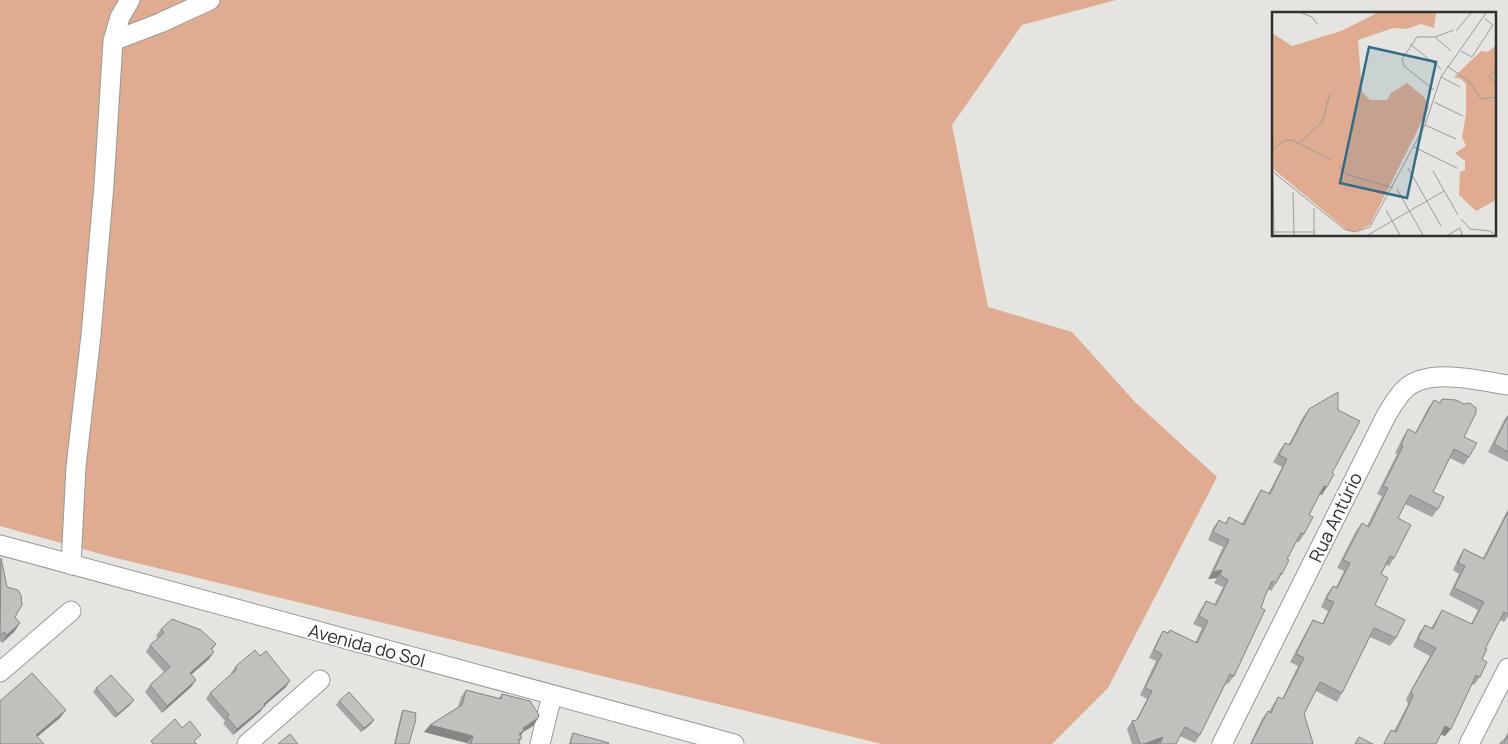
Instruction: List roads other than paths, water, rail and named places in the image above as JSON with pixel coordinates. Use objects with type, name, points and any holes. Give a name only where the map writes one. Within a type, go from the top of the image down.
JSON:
[{"type":"street","points":[[70,564],[76,467],[104,195],[113,41],[120,17],[130,0]]},
{"type":"street","points":[[113,41],[160,23],[210,0]]},
{"type":"street","name":"Rua Antúrio","points":[[1222,744],[1382,424],[1397,398],[1407,387],[1419,380],[1433,377],[1454,377],[1508,385]]},
{"type":"street","name":"Avenida do Sol","points":[[0,545],[734,744]]},
{"type":"street","points":[[0,672],[71,611]]},
{"type":"street","points":[[1469,744],[1508,668]]},
{"type":"street","points":[[247,744],[320,680]]},
{"type":"street","points":[[540,744],[552,695]]}]
